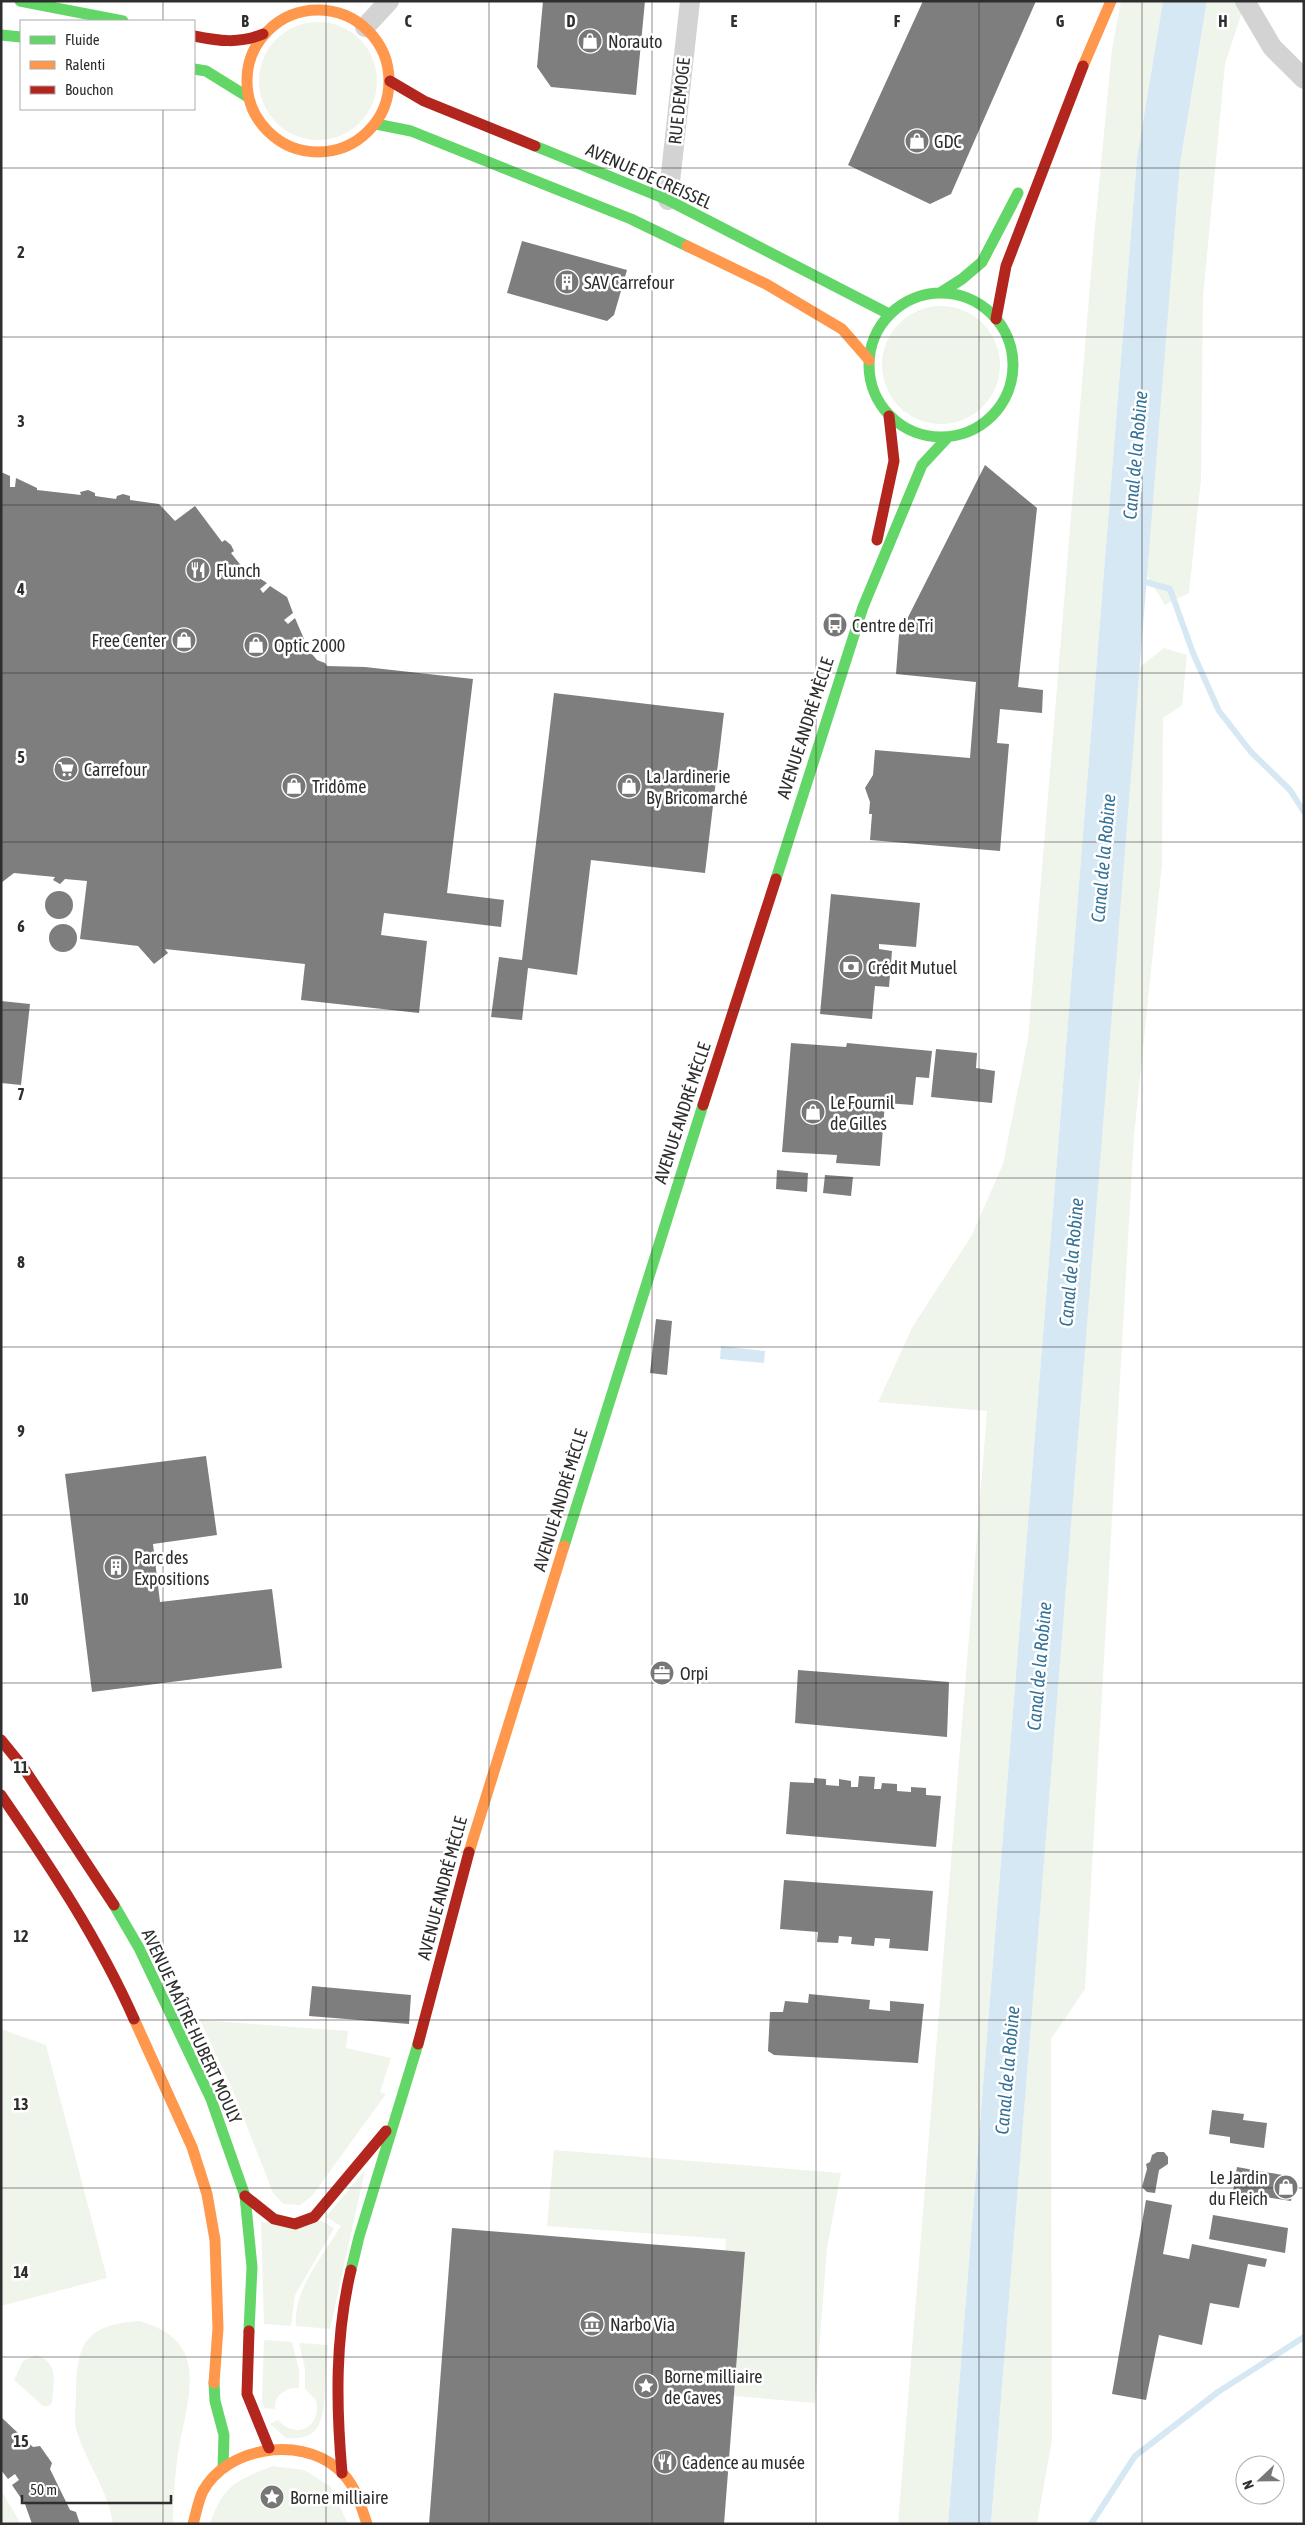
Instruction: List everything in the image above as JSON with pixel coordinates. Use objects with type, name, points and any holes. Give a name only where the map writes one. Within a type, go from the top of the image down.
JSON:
[{"type":"street","points":[[20,1],[118,20]]},
{"type":"street","points":[[365,27],[389,1]]},
{"type":"street","name":"RUE DEMOGE","points":[[668,200],[690,1]]},
{"type":"street","points":[[996,320],[1006,266],[1071,94],[1111,1]]},
{"type":"street","points":[[1245,1],[1272,46],[1304,79]]},
{"type":"street","points":[[324,9],[346,15],[365,27],[378,42],[387,61],[390,81],[386,103],[376,124],[360,139],[341,149],[312,153],[292,148],[273,138],[257,120],[248,97],[246,75],[252,53],[263,34],[280,19],[301,11],[324,9]]},
{"type":"street","points":[[195,36],[218,42],[244,42],[263,34]]},
{"type":"street","points":[[1,35],[20,38]]},
{"type":"street","points":[[195,69],[206,71],[248,97]]},
{"type":"street","name":"AVENUE DE CREISSEL","points":[[390,81],[424,101],[668,200],[852,292],[889,314]]},
{"type":"street","points":[[940,293],[962,279],[982,262],[1071,94]]},
{"type":"street","points":[[376,124],[411,131],[631,219],[766,284],[842,329],[869,360]]},
{"type":"street","points":[[940,293],[961,296],[981,305],[996,320],[1008,339],[1012,360],[1011,382],[1005,396],[988,420],[969,432],[948,437],[926,436],[906,429],[889,416],[870,381],[869,360],[872,344],[879,328],[889,314],[904,303],[922,296],[940,293]]},
{"type":"street","name":"AVENUE ANDRÉ MÈCLE","points":[[863,607],[894,462],[889,416]]},
{"type":"street","name":"AVENUE ANDRÉ MÈCLE","points":[[342,2473],[337,2414],[339,2338],[347,2288],[393,2122],[421,2035],[478,1820],[653,1261],[863,607],[922,465],[948,437]]},
{"type":"street","name":"AVENUE MAÎTRE HUBERT MOULY","points":[[1,1740],[23,1767],[104,1888],[139,1948],[211,2100],[245,2196],[252,2267],[247,2394],[269,2448]]},
{"type":"street","points":[[1,1795],[45,1859],[92,1939],[133,2016],[192,2147],[207,2194],[215,2240],[218,2328],[214,2377],[215,2401],[224,2435],[223,2468]]},
{"type":"street","points":[[245,2196],[274,2219],[295,2224],[314,2217],[393,2122]]},
{"type":"street","points":[[327,2427],[337,2414]]},
{"type":"street","points":[[193,2524],[194,2512],[205,2488],[223,2468],[244,2454],[269,2448],[313,2450],[328,2461],[342,2473],[360,2499],[367,2524]]},
{"type":"shaded area","points":[[1121,1],[1163,1],[1137,158],[948,2524],[898,2524],[987,1411],[878,1402],[913,1326],[972,1235],[1003,1164],[1028,1039],[1094,237],[1112,49]]},
{"type":"shaded area","points":[[1207,1],[1245,3],[1225,64],[1203,297],[1201,479],[1189,593],[1165,605],[1146,574],[1180,164]]},
{"type":"shaded area","points":[[318,22],[329,23],[351,32],[367,48],[376,70],[376,92],[367,114],[351,130],[329,139],[318,140],[307,139],[285,130],[269,114],[260,92],[259,81],[260,70],[269,48],[285,32],[307,23]]},
{"type":"shaded area","points":[[941,306],[964,310],[983,323],[996,342],[1000,365],[996,388],[983,407],[964,420],[941,424],[918,420],[899,407],[886,388],[882,365],[886,342],[899,323],[918,310]]},
{"type":"shaded area","points":[[1164,648],[1187,655],[1182,705],[1163,718],[1162,864],[1134,1136],[1085,1989],[1051,2039],[1052,2440],[1037,2524],[991,2524],[1139,668]]},
{"type":"shaded area","points":[[200,2020],[348,2031],[346,2048],[391,2058],[380,2092],[386,2094],[312,2196],[300,2205],[283,2204],[273,2193],[234,2093]]},
{"type":"shaded area","points":[[1,2029],[46,2045],[107,2278],[1,2306]]},
{"type":"shaded area","points":[[554,2150],[841,2173],[827,2248],[815,2403],[734,2396],[745,2252],[725,2250],[726,2239],[547,2226]]},
{"type":"shaded area","points":[[365,2170],[330,2329],[296,2326],[296,2312],[304,2286],[341,2226],[326,2217]]},
{"type":"shaded area","points":[[321,2221],[334,2228],[295,2295],[291,2326],[264,2324],[261,2222]]},
{"type":"shaded area","points":[[139,2321],[162,2330],[177,2341],[185,2355],[189,2371],[187,2408],[175,2476],[173,2524],[113,2524],[107,2500],[81,2444],[75,2423],[77,2376],[82,2349],[96,2332],[121,2323]]},
{"type":"shaded area","points":[[264,2340],[292,2342],[299,2370],[299,2388],[290,2389],[282,2393],[276,2400],[275,2409],[264,2408],[262,2401]]},
{"type":"shaded area","points":[[299,2343],[328,2345],[322,2418],[319,2426],[307,2436],[286,2438],[270,2424],[278,2420],[285,2426],[300,2430],[312,2423],[317,2409],[316,2400],[305,2389],[305,2369]]},
{"type":"shaded area","points":[[36,2355],[44,2358],[52,2368],[54,2381],[52,2403],[48,2406],[43,2406],[14,2380],[23,2361]]},
{"type":"shaded area","points":[[272,2466],[304,2470],[330,2486],[348,2524],[210,2524],[220,2500],[232,2486]]},
{"type":"shaded area","points":[[1,2490],[21,2524],[1,2524]]},
{"type":"water","name":"Canal de la Robine","points":[[1163,1],[1207,1],[1180,164],[991,2524],[948,2524],[1137,158]]},
{"type":"water","points":[[721,1346],[765,1351],[764,1363],[720,1359]]},
{"type":"building","points":[[543,1],[645,1],[636,95],[551,87],[537,67]]},
{"type":"building","points":[[923,1],[1036,1],[951,194],[930,204],[848,165]]},
{"type":"building","name":"SAV Carrefour","points":[[522,241],[627,270],[614,315],[607,321],[507,293]]},
{"type":"building","points":[[985,465],[1037,508],[1018,687],[1043,690],[1042,713],[1000,709],[997,743],[1009,744],[1000,851],[870,840],[872,814],[869,814],[870,802],[865,788],[873,775],[875,750],[970,758],[976,682],[896,674],[899,635]]},
{"type":"building","points":[[1,472],[10,476],[10,487],[15,487],[16,478],[37,488],[37,490],[81,495],[80,492],[88,490],[95,493],[95,496],[116,499],[117,496],[123,494],[130,496],[130,500],[159,504],[175,521],[195,506],[222,542],[225,540],[231,545],[234,551],[231,553],[247,573],[248,571],[267,583],[260,589],[263,593],[270,586],[287,597],[293,613],[284,620],[288,624],[295,618],[304,639],[301,641],[317,660],[325,663],[327,666],[365,667],[473,679],[447,893],[504,900],[501,927],[384,913],[381,935],[427,941],[419,1013],[301,1000],[305,964],[165,949],[168,953],[154,964],[138,946],[80,939],[87,881],[65,879],[60,884],[53,880],[55,877],[14,873],[1,883]]},
{"type":"building","name":"La Jardinerie By Bricomarché","points":[[554,693],[724,713],[705,873],[591,860],[577,975],[528,968],[522,1020],[491,1017],[499,957],[522,960]]},
{"type":"building","points":[[59,891],[69,895],[73,905],[69,915],[59,919],[49,915],[45,905],[49,895]]},
{"type":"building","name":"Crédit Mutuel","points":[[831,894],[920,903],[916,947],[879,944],[879,949],[892,951],[889,987],[875,986],[872,1019],[820,1014]]},
{"type":"building","points":[[63,924],[73,928],[77,938],[73,948],[63,952],[53,948],[49,938],[53,928]]},
{"type":"building","points":[[1,1001],[30,1004],[21,1085],[1,1083]]},
{"type":"building","points":[[791,1043],[846,1047],[847,1043],[932,1051],[929,1078],[916,1077],[913,1105],[885,1103],[880,1166],[836,1163],[837,1155],[782,1152]]},
{"type":"building","points":[[936,1049],[977,1053],[976,1068],[995,1071],[992,1103],[931,1097]]},
{"type":"building","points":[[777,1170],[808,1173],[807,1192],[776,1189]]},
{"type":"building","points":[[825,1175],[853,1177],[851,1196],[823,1193]]},
{"type":"building","points":[[656,1319],[672,1321],[667,1375],[650,1373]]},
{"type":"building","name":"Parc des Expositions","points":[[206,1456],[217,1535],[153,1544],[160,1602],[272,1589],[282,1668],[92,1692],[65,1474]]},
{"type":"building","points":[[798,1670],[949,1682],[947,1737],[795,1723]]},
{"type":"building","points":[[859,1776],[875,1777],[874,1789],[881,1789],[882,1783],[897,1784],[897,1791],[911,1792],[911,1787],[926,1788],[926,1795],[941,1796],[936,1847],[786,1834],[790,1782],[814,1783],[814,1778],[826,1779],[826,1785],[839,1786],[839,1779],[851,1781],[851,1787],[858,1787]]},
{"type":"building","points":[[784,1880],[933,1891],[928,1951],[889,1948],[890,1939],[875,1938],[874,1946],[851,1944],[852,1937],[839,1936],[838,1943],[817,1942],[818,1932],[780,1929]]},
{"type":"building","points":[[312,1986],[411,1995],[409,2024],[309,2016]]},
{"type":"building","points":[[809,1994],[870,2000],[869,2009],[890,2011],[890,2001],[924,2004],[918,2063],[774,2055],[768,2051],[770,2012],[783,2012],[785,2001],[808,2003]]},
{"type":"building","points":[[1212,2110],[1244,2114],[1243,2120],[1267,2123],[1264,2148],[1230,2143],[1230,2137],[1209,2134]]},
{"type":"building","points":[[1157,2152],[1164,2152],[1168,2157],[1168,2164],[1159,2170],[1155,2193],[1147,2192],[1142,2187],[1147,2169],[1146,2164],[1150,2162],[1152,2155]]},
{"type":"building","points":[[1237,2167],[1294,2177],[1291,2201],[1233,2192]]},
{"type":"building","points":[[1146,2200],[1172,2205],[1163,2254],[1189,2259],[1192,2244],[1267,2259],[1265,2267],[1248,2264],[1239,2308],[1210,2303],[1202,2345],[1159,2335],[1146,2400],[1112,2394]]},
{"type":"building","points":[[1213,2215],[1288,2228],[1285,2253],[1209,2239]]},
{"type":"building","name":"Narbo Via","points":[[452,2228],[745,2252],[724,2524],[429,2524]]},
{"type":"building","points":[[1,2417],[33,2447],[40,2446],[52,2463],[50,2469],[70,2510],[76,2512],[80,2524],[32,2524],[25,2504],[12,2485],[19,2480],[15,2474],[8,2479],[1,2470]]},
{"type":"waterway","points":[[1139,580],[1170,589],[1193,653],[1219,711],[1251,752],[1290,790],[1304,812]]},
{"type":"waterway","points":[[1091,2524],[1135,2456],[1218,2392],[1304,2337]]},
{"type":"traffic: fast","points":[[20,1],[118,20]]},
{"type":"traffic: fast","points":[[1,35],[20,37]]},
{"type":"traffic: fast","points":[[195,69],[206,71],[248,97]]},
{"type":"traffic: fast","points":[[376,124],[411,131],[631,219],[687,246]]},
{"type":"traffic: fast","points":[[535,146],[668,200],[889,314]]},
{"type":"traffic: fast","points":[[940,293],[962,279],[982,262],[1018,193]]},
{"type":"traffic: fast","points":[[941,293],[968,299],[981,305],[992,314],[1001,325],[1007,338],[1013,365],[1007,392],[1001,405],[992,416],[981,425],[968,431],[941,437],[914,431],[901,425],[890,416],[881,405],[875,392],[869,365],[875,338],[881,325],[890,314],[901,305],[914,299],[941,293]]},
{"type":"traffic: fast","points":[[776,879],[863,607],[922,465],[948,437]]},
{"type":"traffic: fast","points":[[564,1546],[703,1105]]},
{"type":"traffic: fast","points":[[114,1905],[139,1948],[211,2099],[245,2196],[252,2267],[249,2331]]},
{"type":"traffic: fast","points":[[351,2270],[359,2237],[418,2044]]},
{"type":"traffic: fast","points":[[214,2383],[215,2401],[224,2435],[223,2468]]},
{"type":"traffic: slow","points":[[1083,66],[1111,1]]},
{"type":"traffic: slow","points":[[318,10],[332,11],[345,15],[358,22],[368,31],[377,41],[384,54],[388,67],[389,81],[388,95],[384,108],[377,121],[368,131],[358,140],[345,147],[332,151],[318,152],[304,151],[291,147],[278,140],[268,131],[259,121],[252,108],[248,95],[247,81],[248,67],[252,54],[259,41],[268,31],[278,22],[291,15],[304,11],[318,10]]},
{"type":"traffic: slow","points":[[687,246],[766,284],[842,329],[869,360]]},
{"type":"traffic: slow","points":[[469,1852],[564,1546]]},
{"type":"traffic: slow","points":[[134,2019],[192,2147],[207,2194],[215,2240],[218,2328],[214,2383]]},
{"type":"traffic: slow","points":[[193,2524],[201,2495],[214,2476],[229,2464],[246,2456],[265,2451],[284,2450],[303,2452],[321,2458],[337,2468],[353,2487],[367,2524]]},
{"type":"traffic: jam","points":[[195,36],[229,41],[263,34]]},
{"type":"traffic: jam","points":[[996,319],[1006,266],[1083,66]]},
{"type":"traffic: jam","points":[[390,81],[424,101],[535,146]]},
{"type":"traffic: jam","points":[[877,540],[894,461],[889,416]]},
{"type":"traffic: jam","points":[[703,1105],[776,879]]},
{"type":"traffic: jam","points":[[1,1740],[23,1767],[114,1905]]},
{"type":"traffic: jam","points":[[1,1795],[73,1904],[105,1961],[134,2019]]},
{"type":"traffic: jam","points":[[418,2044],[469,1852]]},
{"type":"traffic: jam","points":[[245,2196],[274,2219],[295,2224],[314,2217],[386,2131]]},
{"type":"traffic: jam","points":[[342,2473],[338,2371],[342,2320],[351,2270]]},
{"type":"traffic: jam","points":[[249,2331],[247,2394],[269,2448]]},
{"type":"place","name":"Norauto","points":[[590,41]]},
{"type":"place","name":"GDC","points":[[917,141]]},
{"type":"place","name":"SAV Carrefour","points":[[567,282]]},
{"type":"place","name":"Flunch","points":[[198,570]]},
{"type":"place","name":"Centre de Tri","points":[[835,625]]},
{"type":"place","name":"Free Center","points":[[184,640]]},
{"type":"place","name":"Optic 2000","points":[[256,645]]},
{"type":"place","name":"Carrefour","points":[[66,769]]},
{"type":"place","name":"Tridôme","points":[[294,786]]},
{"type":"place","name":"La Jardinerie By Bricomarché","points":[[629,786]]},
{"type":"place","name":"Crédit Mutuel","points":[[851,967]]},
{"type":"place","name":"Le Fournil de Gilles","points":[[813,1112]]},
{"type":"place","name":"Parc des Expositions","points":[[116,1567]]},
{"type":"place","name":"Orpi","points":[[662,1673]]},
{"type":"place","name":"Le Jardin du Fleich","points":[[1286,2187]]},
{"type":"place","name":"Narbo Via","points":[[592,2324]]},
{"type":"place","name":"Borne milliaire de Caves","points":[[646,2386]]},
{"type":"place","name":"Cadence au musée","points":[[665,2462]]},
{"type":"place","name":"Borne milliaire","points":[[272,2497]]}]
